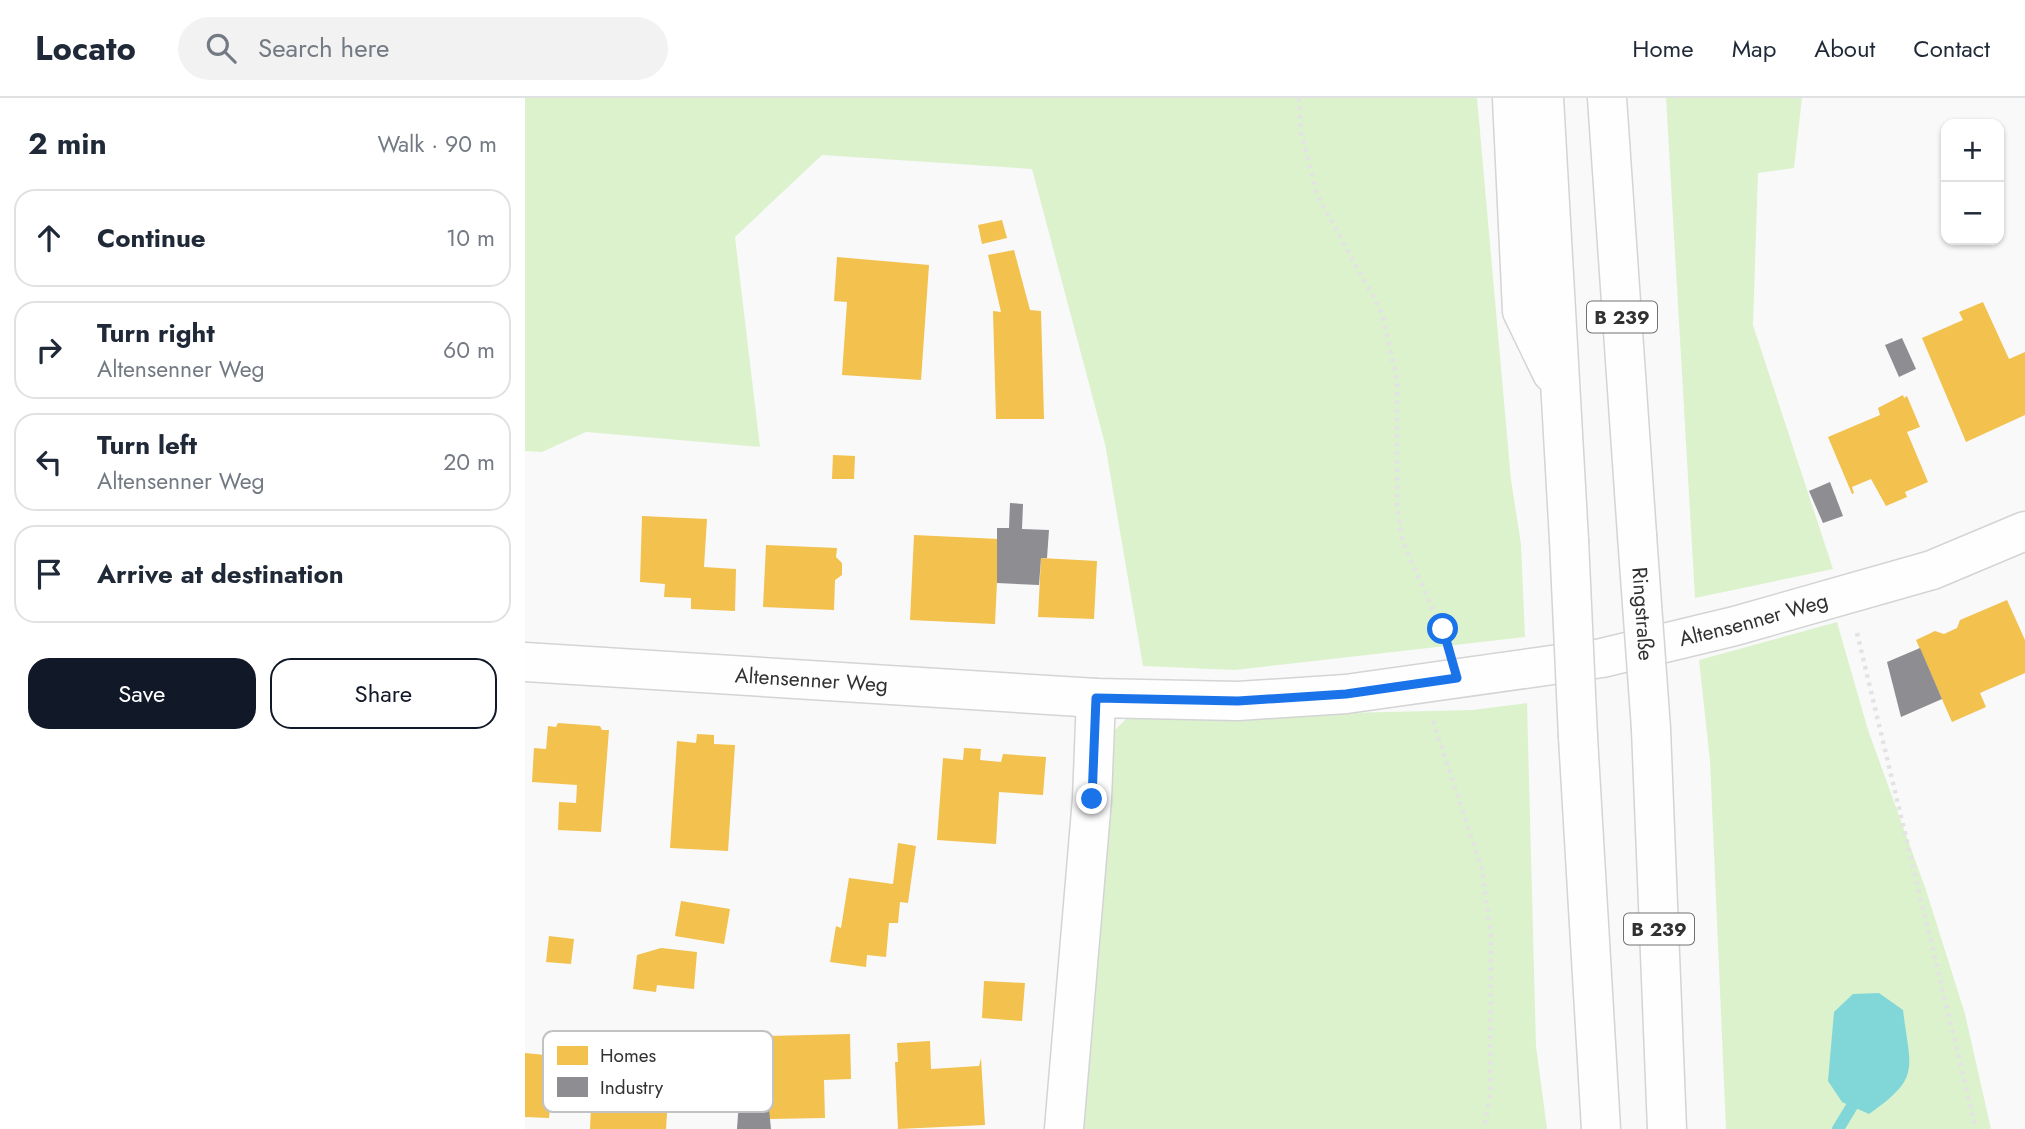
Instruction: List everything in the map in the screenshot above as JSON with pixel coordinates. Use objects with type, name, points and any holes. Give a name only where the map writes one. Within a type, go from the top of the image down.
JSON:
[{"type":"main road","points":[[1511,98],[1522,311],[1560,390]]},
{"type":"main road","name":"B 239","points":[[1545,98],[1601,1129]]},
{"type":"main road","name":"Ringstraße","points":[[1607,98],[1651,729],[1667,1129]]},
{"type":"main road","name":"Altensenner Weg","points":[[525,662],[1096,698],[1238,701],[1346,694],[1602,658],[1735,626],[1932,570],[2025,531]]},
{"type":"main road","points":[[1064,1129],[1092,799],[1096,698]]},
{"type":"path","points":[[1299,98],[1301,133],[1317,195],[1381,313],[1397,379],[1397,507],[1403,542],[1443,629],[1440,749],[1482,869],[1491,937],[1490,1095],[1484,1129]]},
{"type":"path","points":[[1849,594],[1976,1129]]},
{"type":"green space","points":[[525,98],[1477,98],[1511,480],[1521,544],[1525,637],[1235,670],[1143,666],[1105,444],[1032,169],[822,155],[735,237],[760,447],[586,432],[542,452],[525,451]]},
{"type":"green space","points":[[1666,98],[1802,98],[1794,168],[1758,173],[1753,325],[1833,569],[1695,598]]},
{"type":"green space","points":[[1837,622],[1868,730],[1926,890],[1965,1014],[1991,1129],[1726,1129],[1710,761],[1699,660]]},
{"type":"green space","points":[[1527,703],[1536,1046],[1547,1129],[1078,1129],[1109,736],[1127,718],[1472,710]]},
{"type":"water","points":[[1879,993],[1903,1010],[1909,1070],[1898,1090],[1869,1114],[1842,1102],[1828,1081],[1834,1012],[1853,994]]},
{"type":"building: Homes","points":[[1002,220],[1007,238],[982,244],[978,225]]},
{"type":"building: Homes","points":[[1014,250],[1030,310],[1041,311],[1044,419],[996,419],[993,311],[1001,312],[988,255]]},
{"type":"building: Homes","points":[[837,257],[929,265],[921,380],[842,375],[847,302],[834,301]]},
{"type":"building: Homes","points":[[1983,302],[2009,359],[2025,352],[2025,415],[1966,442],[1922,338],[1963,320],[1959,312]]},
{"type":"building: Homes","points":[[1903,395],[1904,398],[1907,396],[1920,427],[1907,432],[1928,482],[1905,492],[1907,497],[1886,506],[1871,479],[1852,487],[1852,494],[1828,437],[1880,415],[1878,408]]},
{"type":"building: Homes","points":[[833,455],[855,456],[854,479],[832,479]]},
{"type":"building: Homes","points":[[642,516],[707,519],[704,567],[736,569],[735,611],[691,609],[691,598],[664,597],[665,584],[640,582]]},
{"type":"building: Homes","points":[[914,535],[999,539],[995,624],[910,620]]},
{"type":"building: Homes","points":[[766,545],[837,548],[836,557],[842,563],[842,575],[835,580],[834,610],[763,607]]},
{"type":"building: Homes","points":[[1041,558],[1097,561],[1094,619],[1038,617]]},
{"type":"building: Homes","points":[[2007,600],[2025,640],[2025,673],[1980,693],[1986,707],[1952,722],[1916,640],[1935,631],[1944,634],[1957,628],[1960,620]]},
{"type":"building: Homes","points":[[558,723],[600,726],[602,730],[609,730],[601,832],[558,830],[559,802],[576,803],[577,785],[532,782],[534,748],[546,749],[548,726],[556,727]]},
{"type":"building: Homes","points":[[697,734],[714,735],[714,744],[735,745],[728,851],[670,848],[677,741],[696,743]]},
{"type":"building: Homes","points":[[964,748],[981,749],[980,760],[1001,762],[1003,754],[1046,757],[1043,795],[999,792],[996,844],[937,840],[943,758],[963,760]]},
{"type":"building: Homes","points":[[898,843],[916,846],[908,903],[900,902],[898,923],[889,923],[886,957],[867,955],[866,967],[830,962],[836,926],[841,928],[849,878],[893,884]]},
{"type":"building: Homes","points":[[681,901],[730,909],[724,944],[675,936]]},
{"type":"building: Homes","points":[[549,936],[574,939],[571,964],[546,962]]},
{"type":"building: Homes","points":[[661,948],[697,952],[694,989],[657,985],[656,992],[633,989],[637,955]]},
{"type":"building: Homes","points":[[984,981],[1025,983],[1022,1021],[982,1018]]},
{"type":"building: Homes","points":[[850,1034],[851,1079],[824,1080],[825,1118],[769,1119],[769,1112],[773,1112],[773,1036]]},
{"type":"building: Homes","points":[[930,1041],[931,1069],[979,1066],[981,1058],[985,1125],[898,1129],[895,1062],[898,1062],[897,1043]]},
{"type":"building: Homes","points":[[525,1053],[543,1055],[543,1112],[550,1112],[549,1118],[525,1117]]},
{"type":"building: Homes","points":[[591,1112],[667,1112],[666,1129],[590,1129]]},
{"type":"building: Industry","points":[[1902,338],[1916,369],[1899,377],[1885,345]]},
{"type":"building: Industry","points":[[1830,482],[1843,516],[1823,523],[1809,491]]},
{"type":"building: Industry","points":[[1010,503],[1023,504],[1022,529],[1049,530],[1047,558],[1041,558],[1039,585],[997,583],[997,528],[1009,528]]},
{"type":"building: Industry","points":[[1920,648],[1942,699],[1901,717],[1887,662]]},
{"type":"building: Industry","points":[[738,1112],[769,1112],[771,1129],[737,1129]]},
{"type":"waterway","points":[[1838,1129],[1852,1106]]},
{"type":"route","points":[[1092,799],[1096,698],[1238,701],[1346,694],[1457,678],[1443,629]]}]
